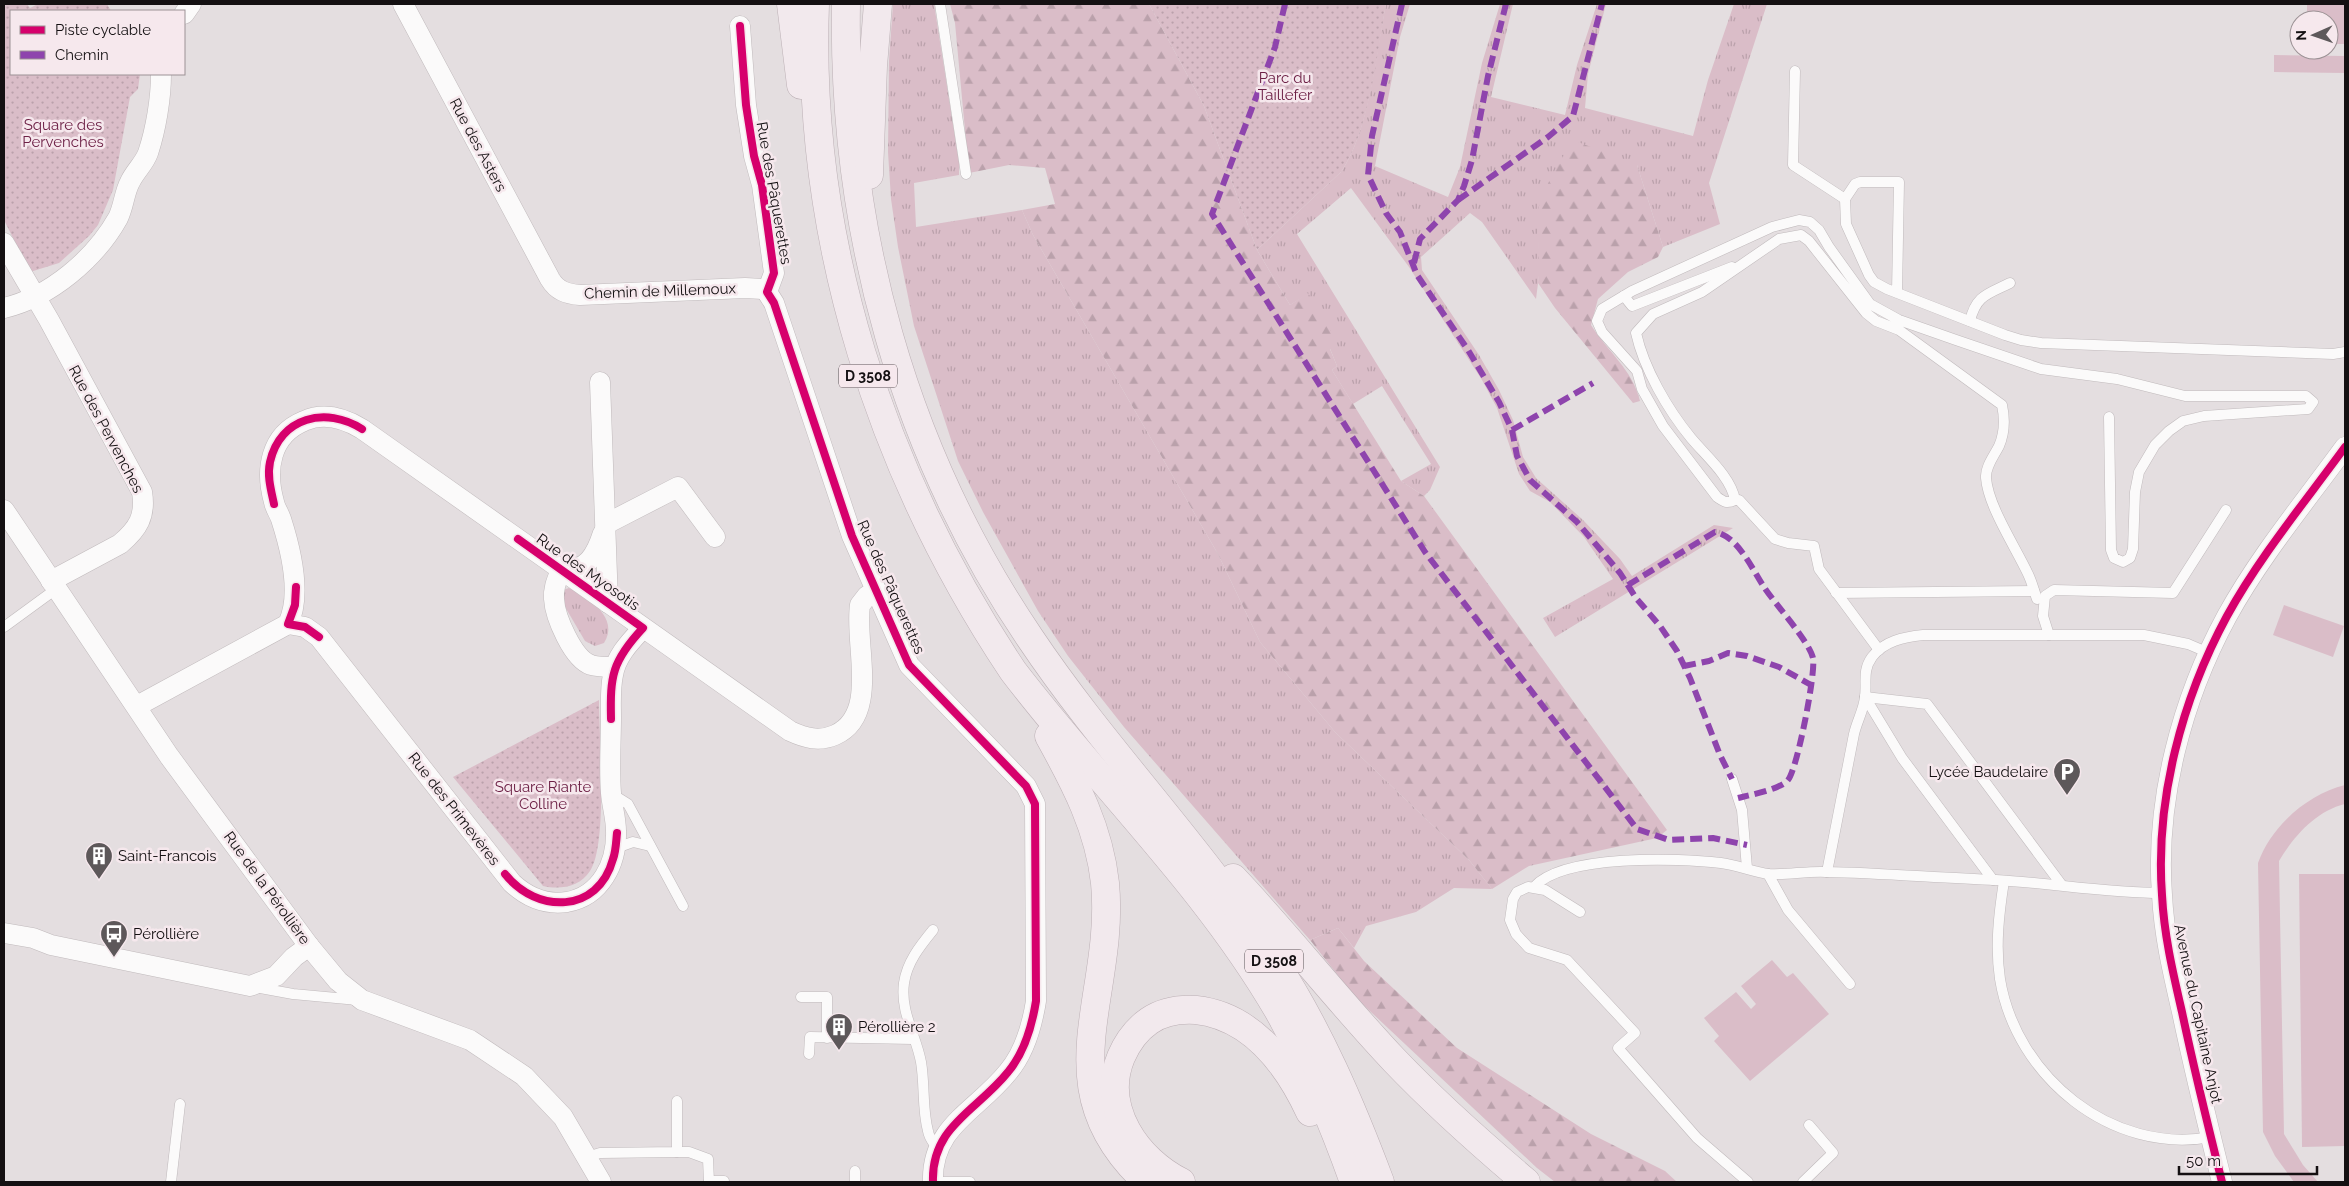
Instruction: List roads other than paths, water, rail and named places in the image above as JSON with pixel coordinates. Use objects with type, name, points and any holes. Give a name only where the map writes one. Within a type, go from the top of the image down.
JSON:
[{"type":"highway","points":[[791,4],[798,72],[828,211]]},
{"type":"highway","name":"D 3508","points":[[815,4],[817,108],[828,211],[856,337],[888,432],[947,563],[986,631],[1013,671],[1206,905],[1250,967],[1277,1009],[1307,1064],[1354,1182]]},
{"type":"highway","name":"D 3508","points":[[846,4],[848,111],[857,195],[866,247],[883,319],[904,384],[926,444],[960,520],[996,584],[1031,639],[1071,695],[1206,865],[1276,963],[1311,1024],[1343,1089],[1380,1182]]},
{"type":"highway","points":[[866,247],[873,66],[878,4]]},
{"type":"highway","points":[[1013,671],[1080,793],[1098,845],[1105,884],[1106,928],[1091,1033],[1090,1085],[1105,1129],[1116,1148],[1132,1168],[1147,1182]]},
{"type":"highway","points":[[1126,764],[1283,931],[1393,1059],[1430,1097],[1526,1182]]},
{"type":"highway","points":[[1181,1182],[1156,1166],[1132,1141],[1122,1122],[1116,1103],[1115,1080],[1124,1051],[1140,1028],[1156,1017],[1173,1011],[1189,1010],[1205,1011],[1238,1024],[1275,1056],[1307,1104],[1343,1182]]},
{"type":"street","name":"Rue des Asters","points":[[403,4],[555,286]]},
{"type":"street","name":"Rue des Pâquerettes","points":[[740,26],[746,105],[754,156],[762,185],[774,273],[767,292],[774,303],[852,536],[909,665],[1026,786],[1035,804],[1037,814],[1036,1001],[1031,1027],[1024,1046],[1008,1073],[946,1133],[937,1148],[932,1168],[933,1182]]},
{"type":"street","points":[[4,308],[52,288],[82,262],[100,243],[115,222],[124,204],[130,181],[148,153],[161,86],[161,75]]},
{"type":"street","name":"Rue des Pervenches","points":[[4,243],[33,296],[49,320],[142,492],[144,505],[138,527],[130,536],[53,585]]},
{"type":"street","name":"Chemin de Millemoux","points":[[555,286],[565,293],[580,295],[745,288],[763,289],[767,292]]},
{"type":"street","points":[[600,382],[608,603]]},
{"type":"street","name":"Rue des Myosotis","points":[[288,624],[295,605],[296,588],[282,521],[274,504],[270,486],[270,463],[278,442],[285,433],[294,426],[315,417],[337,418],[358,426],[790,731],[808,738],[827,738],[845,729],[858,712],[862,691],[860,605],[867,596],[877,591]]},
{"type":"street","name":"Avenue du Capitaine Anjot","points":[[2222,1182],[2169,954],[2162,893],[2163,832],[2175,757],[2182,724],[2208,653],[2247,582],[2345,447]]},
{"type":"street","points":[[561,570],[575,569],[588,562],[598,550],[606,524],[678,487],[715,537]]},
{"type":"street","name":"Rue de la Pérollière","points":[[4,510],[169,756],[309,946],[338,981],[362,1000],[449,1031],[496,1056],[524,1076],[552,1103],[572,1130],[601,1182]]},
{"type":"street","name":"Rue des Myosotis","points":[[561,570],[555,585],[554,599],[555,610],[566,635],[582,659],[591,665],[614,667]]},
{"type":"street","points":[[137,706],[288,624]]},
{"type":"street","name":"Rue des Primevères","points":[[288,624],[305,627],[319,637],[505,874],[522,892],[550,903],[573,901],[584,896],[602,882],[613,860],[616,848],[616,821],[611,793],[611,688],[614,667],[623,651],[643,628]]},
{"type":"street","points":[[4,933],[33,938],[51,945],[250,986],[276,976],[294,957],[309,946]]},
{"type":"lane","points":[[940,4],[966,174]]},
{"type":"lane","points":[[1795,71],[1793,165],[1845,199]]},
{"type":"lane","points":[[1897,293],[1899,182],[1860,182],[1855,184],[1845,199],[1846,224],[1869,275],[1880,286],[1897,293],[2005,335],[2030,342],[2333,354],[2345,352]]},
{"type":"lane","points":[[1879,650],[1819,569],[1814,546],[1788,544],[1775,539],[1740,500],[1725,503],[1718,497],[1663,426],[1642,389],[1637,372],[1602,332],[1597,321],[1602,309],[1624,296],[1772,227],[1799,220],[1810,222],[1819,230],[1870,304],[1899,320],[2041,369],[2117,379],[2185,396],[2306,396],[2313,402],[2308,409],[2194,417],[2169,431],[2155,445],[2139,472],[2135,492],[2133,550],[2130,558],[2122,562],[2114,558],[2112,550],[2109,417]]},
{"type":"lane","points":[[1735,500],[1730,485],[1690,436],[1651,375],[1636,333],[1653,314],[1702,292],[1779,239],[1801,235],[1809,241],[1866,313],[1876,321],[1899,330],[2002,405],[2005,418],[2004,428],[2000,444],[1986,472],[1986,481],[1994,505],[2029,575],[2035,595],[1836,593]]},
{"type":"lane","points":[[1624,296],[1632,306],[1719,271],[1738,266]]},
{"type":"lane","points":[[1970,321],[1975,304],[1980,297],[2010,282]]},
{"type":"lane","points":[[2049,635],[2042,616],[2045,596],[2054,590],[2173,593],[2226,510]]},
{"type":"lane","points":[[4,627],[53,585]]},
{"type":"lane","points":[[1827,872],[1856,728],[1865,697],[1864,678],[1867,666],[1879,650],[1905,636],[2144,635],[2188,644],[2208,653]]},
{"type":"lane","points":[[1865,697],[1902,758],[1998,880],[2000,980],[2013,1022],[2022,1042],[2039,1067],[2058,1088],[2080,1106],[2136,1134],[2178,1141],[2211,1137]]},
{"type":"lane","points":[[1865,697],[1926,704],[2061,884]]},
{"type":"lane","points":[[1732,779],[1742,810],[1748,868]]},
{"type":"lane","points":[[611,793],[628,804],[683,906]]},
{"type":"lane","points":[[616,848],[633,842],[650,846]]},
{"type":"lane","points":[[1534,886],[1540,879],[1552,874],[1588,866],[1639,859],[1689,860],[1748,868],[1768,874],[1827,872],[1998,880],[2162,893]]},
{"type":"lane","points":[[1768,874],[1788,910],[1850,984]]},
{"type":"lane","points":[[1580,912],[1534,886],[1522,888],[1513,899],[1510,920],[1516,934],[1530,948],[1538,953],[1558,956],[1567,960],[1635,1033],[1618,1048],[1698,1138],[1748,1182]]},
{"type":"lane","points":[[933,930],[916,951],[904,981],[904,1004],[920,1060],[927,1128],[937,1148]]},
{"type":"lane","points":[[250,986],[293,994],[362,1000]]},
{"type":"lane","points":[[801,996],[827,997],[826,1038]]},
{"type":"lane","points":[[809,1054],[810,1037],[913,1039]]},
{"type":"lane","points":[[677,1100],[677,1152]]},
{"type":"lane","points":[[170,1182],[180,1104]]},
{"type":"lane","points":[[1802,1182],[1833,1153],[1809,1126]]},
{"type":"lane","points":[[587,1157],[600,1153],[689,1152],[708,1159],[709,1181],[724,1180]]},
{"type":"lane","points":[[855,1171],[855,1182]]},
{"type":"lane","points":[[937,1182],[970,1182]]},
{"type":"place","name":"Lycée Baudelaire","points":[[2067,796]]},
{"type":"place","name":"Saint-Francois","points":[[99,880]]},
{"type":"place","name":"Pérollière","points":[[114,958]]},
{"type":"place","name":"Pérollière 2","points":[[839,1051]]},
{"type":"park label","name":"Parc du Taillefer","points":[[1285,86]]},
{"type":"park label","name":"Square des Pervenches","points":[[63,134]]},
{"type":"park label","name":"Square Riante Colline","points":[[543,796]]}]
